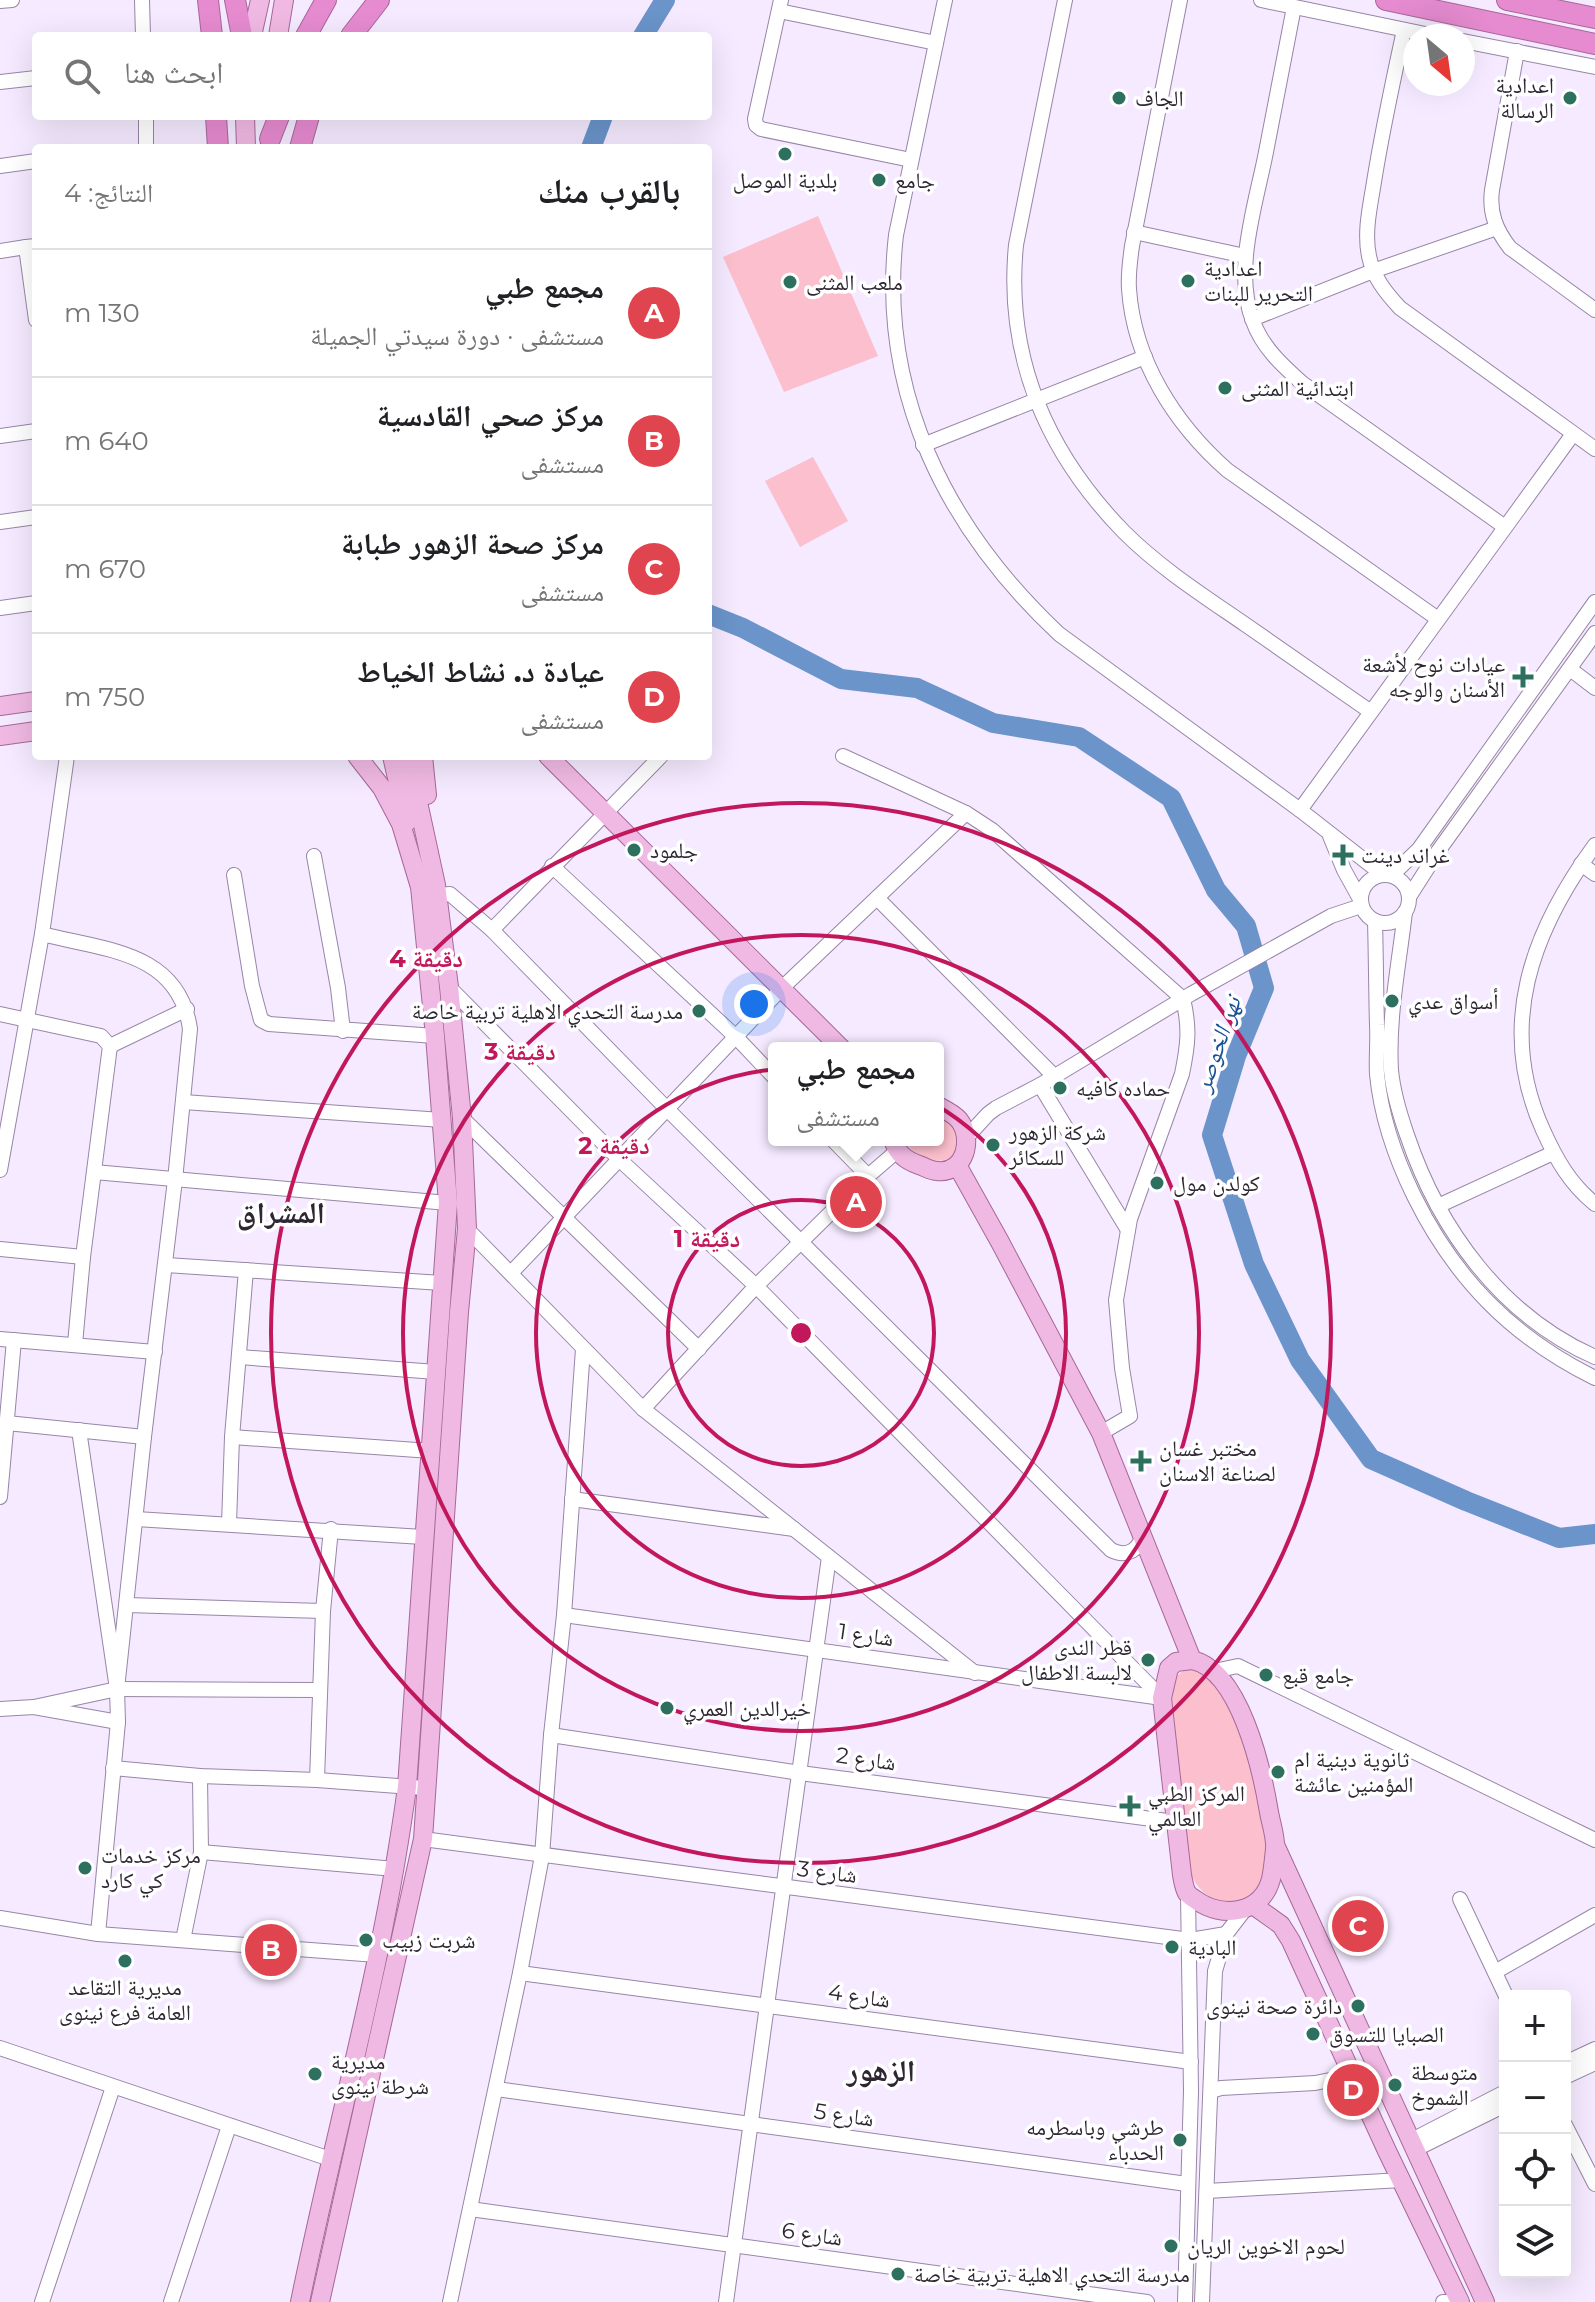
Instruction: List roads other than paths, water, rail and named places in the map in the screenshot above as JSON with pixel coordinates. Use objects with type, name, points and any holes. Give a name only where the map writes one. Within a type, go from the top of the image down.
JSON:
[{"type":"highway","points":[[208,0],[212,32]]},
{"type":"highway","points":[[235,0],[241,32]]},
{"type":"highway","points":[[354,32],[379,0]]},
{"type":"highway","points":[[1386,0],[1595,44]]},
{"type":"highway","points":[[1507,0],[1595,18]]},
{"type":"highway","points":[[308,32],[321,8]]},
{"type":"highway","points":[[216,120],[218,144]]},
{"type":"highway","points":[[270,143],[278,120]]},
{"type":"highway","points":[[301,144],[308,120]]},
{"type":"main road","points":[[253,32],[260,0]]},
{"type":"main road","points":[[279,32],[284,0]]},
{"type":"main road","points":[[245,120],[246,144]]},
{"type":"main road","points":[[270,143],[271,120]]},
{"type":"main road","points":[[0,706],[32,702]]},
{"type":"main road","points":[[0,736],[32,732]]},
{"type":"main road","points":[[365,760],[401,824],[431,889]]},
{"type":"main road","points":[[300,2302],[395,1869],[416,1788],[467,1229],[462,1118],[449,987],[406,780],[394,760]]},
{"type":"main road","points":[[406,780],[408,760]]},
{"type":"main road","points":[[320,2302],[423,1839],[416,1788],[423,1537],[448,1203],[435,1036],[423,760]]},
{"type":"main road","points":[[552,760],[835,1042]]},
{"type":"main road","points":[[895,1146],[909,1161],[934,1171],[945,1171],[957,1165],[964,1155],[966,1138],[960,1121],[944,1109]]},
{"type":"main road","points":[[957,1165],[1101,1433],[1192,1660]]},
{"type":"main road","points":[[1275,1846],[1271,1880],[1265,1893],[1250,1906],[1240,1911],[1221,1912],[1205,1907],[1188,1894],[1182,1875],[1162,1698],[1169,1668],[1176,1662],[1202,1662],[1214,1671],[1235,1699],[1246,1721],[1264,1781],[1275,1846],[1485,2302]]},
{"type":"main road","points":[[1250,1906],[1281,1925],[1291,1941],[1460,2302]]},
{"type":"street","points":[[0,1],[12,0]]},
{"type":"street","points":[[142,0],[143,32]]},
{"type":"street","points":[[945,0],[892,268],[898,350],[909,399],[923,445],[942,485],[997,569],[1033,610],[1085,655],[1330,835],[1404,884],[1407,905],[1392,1027],[1391,1071],[1396,1100],[1422,1175],[1468,1254],[1499,1290],[1542,1327],[1595,1357]]},
{"type":"street","points":[[1065,0],[1014,268],[1017,327],[1037,402],[1073,471],[1126,533],[1185,582],[1371,712]]},
{"type":"street","points":[[1180,0],[1134,232],[1129,289],[1132,313],[1145,357],[1173,412],[1227,470],[1438,619]]},
{"type":"street","points":[[1261,0],[1403,30]]},
{"type":"street","points":[[911,160],[761,129],[755,119],[780,6],[936,43]]},
{"type":"street","points":[[1294,7],[1245,256],[1247,299],[1252,319],[1273,355],[1302,383],[1505,527]]},
{"type":"street","points":[[1403,35],[1368,224],[1367,240],[1373,271],[1400,308],[1595,449]]},
{"type":"street","points":[[1475,43],[1595,67]]},
{"type":"street","points":[[1517,51],[1490,203],[1497,228],[1517,253],[1595,310]]},
{"type":"street","points":[[0,82],[32,78]]},
{"type":"street","points":[[146,120],[146,144]]},
{"type":"street","points":[[0,166],[32,162]]},
{"type":"street","points":[[1252,319],[1373,271],[1497,228]]},
{"type":"street","points":[[1134,232],[1245,256]]},
{"type":"street","points":[[0,251],[31,246]]},
{"type":"street","points":[[923,445],[1145,357]]},
{"type":"street","points":[[0,436],[32,432]]},
{"type":"street","points":[[1300,810],[1573,434]]},
{"type":"street","points":[[0,522],[32,518]]},
{"type":"street","points":[[1360,903],[1364,886],[1369,880],[1387,875],[1419,849],[1595,602]]},
{"type":"street","points":[[0,608],[32,604]]},
{"type":"street","points":[[1330,835],[1369,918],[1389,923],[1401,917],[1439,850],[1595,633]]},
{"type":"street","points":[[1570,669],[1595,688]]},
{"type":"street","points":[[843,756],[966,813],[992,830],[1187,997],[1188,1028],[1182,1074],[1130,1219],[1116,1300],[1130,1416],[1101,1433]]},
{"type":"street","points":[[0,1170],[42,934],[66,760]]},
{"type":"street","points":[[492,930],[657,760]]},
{"type":"street","points":[[511,1273],[782,988],[966,813]]},
{"type":"street","points":[[1595,845],[1556,904],[1541,936],[1531,964],[1521,1014],[1525,1077],[1537,1118],[1566,1175],[1595,1204]]},
{"type":"street","points":[[314,856],[343,1031]]},
{"type":"street","points":[[1581,864],[1595,874]]},
{"type":"street","points":[[552,866],[736,1037],[768,1071]]},
{"type":"street","points":[[234,875],[252,986],[261,1020],[269,1024],[343,1031],[435,1036]]},
{"type":"street","points":[[431,889],[450,894],[462,902],[492,930],[667,1109],[1111,1550],[1122,1554],[1133,1551],[1140,1544],[1143,1533]]},
{"type":"street","points":[[877,898],[1054,1076]]},
{"type":"street","points":[[966,1138],[996,1108],[1187,997],[1331,916],[1360,903]]},
{"type":"street","points":[[1375,921],[1377,1073],[1381,1102],[1396,1157],[1423,1214],[1454,1265],[1491,1307],[1531,1341],[1595,1378]]},
{"type":"street","points":[[42,934],[145,961],[179,994],[187,1009],[190,1029],[117,1689]]},
{"type":"street","points":[[1376,957],[1390,949],[1400,957]]},
{"type":"street","points":[[449,987],[619,1159],[756,1286],[1162,1698]]},
{"type":"street","points":[[110,1046],[187,1009]]},
{"type":"street","points":[[0,1014],[101,1036],[110,1046],[75,1344]]},
{"type":"street","points":[[1040,1085],[1128,1230]]},
{"type":"street","points":[[183,1102],[442,1120]]},
{"type":"street","points":[[944,1109],[972,1114],[996,1108]]},
{"type":"street","points":[[462,1118],[699,1349]]},
{"type":"street","points":[[839,1146],[868,1176]]},
{"type":"street","points":[[643,1409],[756,1286],[895,1146]]},
{"type":"street","points":[[1438,1206],[1553,1153]]},
{"type":"street","points":[[94,1172],[448,1203]]},
{"type":"street","points":[[467,1229],[643,1409],[975,1673]]},
{"type":"street","points":[[0,1249],[83,1257]]},
{"type":"street","points":[[166,1265],[442,1283]]},
{"type":"street","points":[[229,1524],[232,1437],[246,1270]]},
{"type":"street","points":[[0,1497],[7,1423],[7,1339],[155,1352]]},
{"type":"street","points":[[450,2302],[542,1856],[564,1615],[583,1349]]},
{"type":"street","points":[[239,1357],[436,1372]]},
{"type":"street","points":[[7,1423],[144,1437]]},
{"type":"street","points":[[79,1430],[117,1689],[118,1722],[98,1934]]},
{"type":"street","points":[[232,1437],[431,1451]]},
{"type":"street","points":[[572,1499],[794,1529]]},
{"type":"street","points":[[136,1519],[423,1537]]},
{"type":"street","points":[[317,1780],[323,1611],[331,1529]]},
{"type":"street","points":[[726,2302],[829,1557]]},
{"type":"street","points":[[127,1605],[323,1611]]},
{"type":"street","name":"شارع 1","points":[[564,1615],[1162,1698]]},
{"type":"street","points":[[1214,1671],[1238,1666],[1595,1840]]},
{"type":"street","points":[[0,1709],[34,1707],[117,1689],[319,1690]]},
{"type":"street","points":[[34,1707],[118,1722]]},
{"type":"street","name":"شارع 2","points":[[551,1735],[800,1773],[1175,1822]]},
{"type":"street","points":[[113,1768],[416,1788]]},
{"type":"street","points":[[183,1940],[201,1852],[200,1776]]},
{"type":"street","name":"شارع 3","points":[[423,1839],[1190,1940],[1226,1934]]},
{"type":"street","points":[[201,1852],[395,1869]]},
{"type":"street","points":[[1185,2302],[1191,2062],[1188,1894]]},
{"type":"street","points":[[1460,1899],[1503,1990]]},
{"type":"street","points":[[1202,2302],[1215,1971],[1226,1934],[1250,1906]]},
{"type":"street","points":[[1495,1972],[1595,1915]]},
{"type":"street","points":[[0,1918],[98,1934],[377,1955]]},
{"type":"street","name":"شارع 4","points":[[520,1973],[1191,2062]]},
{"type":"street","points":[[0,2048],[333,2160]]},
{"type":"street","points":[[1567,2062],[1595,2049]]},
{"type":"street","points":[[1571,2074],[1595,2063]]},
{"type":"street","points":[[1211,2091],[1315,2083],[1335,2079],[1350,2068]]},
{"type":"street","points":[[42,2302],[113,2087]]},
{"type":"street","name":"شارع 5","points":[[496,2089],[1187,2184]]},
{"type":"street","points":[[1412,2145],[1499,2095]]},
{"type":"street","points":[[1412,2145],[1499,2108]]},
{"type":"street","points":[[171,2302],[229,2126]]},
{"type":"street","points":[[1570,2134],[1595,2184]]},
{"type":"street","points":[[1207,2191],[1402,2180]]},
{"type":"street","name":"شارع 6","points":[[470,2209],[1147,2302]]},
{"type":"street","points":[[1443,2302],[1460,2302]]},
{"type":"waterway","name":"نهر الخوصر","points":[[645,32],[665,0]]},
{"type":"waterway","name":"نهر الخوصر","points":[[592,144],[602,120]]},
{"type":"waterway","name":"نهر الخوصر","points":[[712,616],[743,628],[841,679],[917,688],[993,723],[1079,737],[1171,798],[1216,890],[1246,926],[1264,988],[1236,1056],[1212,1135],[1254,1264],[1300,1360],[1371,1459],[1559,1538],[1595,1534]]},
{"type":"place","name":"الجاف","points":[[1119,98]]},
{"type":"place","name":"اعدادية الرسالة","points":[[1570,98]]},
{"type":"place","name":"بلدية الموصل","points":[[785,154]]},
{"type":"place","name":"جامع","points":[[879,180]]},
{"type":"place","name":"اعدادية التحرير للبنات","points":[[1188,281]]},
{"type":"place","name":"ملعب المثنى","points":[[790,282]]},
{"type":"place","name":"ابتدائية المثنى","points":[[1225,388]]},
{"type":"place","name":"عيادات نوح لأشعة الأسنان والوجه","points":[[1523,677]]},
{"type":"place","name":"جلمود","points":[[634,850]]},
{"type":"place","name":"غراند دينت","points":[[1343,855]]},
{"type":"place","name":"أسواق عدي","points":[[1392,1001]]},
{"type":"place","name":"مدرسة التحدي الاهلية تربية خاصة","points":[[699,1011]]},
{"type":"place","name":"حماده كافيه","points":[[1060,1088]]},
{"type":"place","name":"شركة الزهور للسكائر","points":[[993,1145]]},
{"type":"place","name":"كولدن مول","points":[[1157,1183]]},
{"type":"place","name":"مجمع طبي","points":[[856,1202]]},
{"type":"place","name":"مختبر غسان لصناعة الاسنان","points":[[1141,1461]]},
{"type":"place","name":"قطر الندى لالبسة الاطفال","points":[[1148,1660]]},
{"type":"place","name":"جامع قبع","points":[[1266,1675]]},
{"type":"place","name":"خيرالدين العمري","points":[[667,1708]]},
{"type":"place","name":"ثانوية دينية ام المؤمنين عائشة","points":[[1278,1772]]},
{"type":"place","name":"المركز الطبي العالمي","points":[[1130,1806]]},
{"type":"place","name":"مركز خدمات كي كارد","points":[[85,1868]]},
{"type":"place","name":"مركز صحة الزهور طبابة","points":[[1358,1926]]},
{"type":"place","name":"شربت زبيب","points":[[366,1940]]},
{"type":"place","name":"البادية","points":[[1172,1947]]},
{"type":"place","name":"مركز صحي القادسية","points":[[271,1950]]},
{"type":"place","name":"مديرية التقاعد العامة فرع نينوى","points":[[125,1961]]},
{"type":"place","name":"دائرة صحة نينوى","points":[[1358,2006]]},
{"type":"place","name":"الصبايا للتسوق","points":[[1313,2034]]},
{"type":"place","name":"مديرية شرطة نينوى","points":[[315,2074]]},
{"type":"place","name":"متوسطة الشموخ","points":[[1395,2085]]},
{"type":"place","name":"عيادة د. نشاط الخياط","points":[[1353,2090]]},
{"type":"place","name":"طرشي وباسطرمه الحدباء","points":[[1180,2140]]},
{"type":"place","name":"لحوم الاخوين الريان","points":[[1171,2246]]},
{"type":"place","name":"مدرسة التحدي الاهلية .تربية خاصة","points":[[898,2274]]},
{"type":"district","name":"المشراق","points":[[281,1212]]},
{"type":"district","name":"الزهور","points":[[881,2070]]}]
